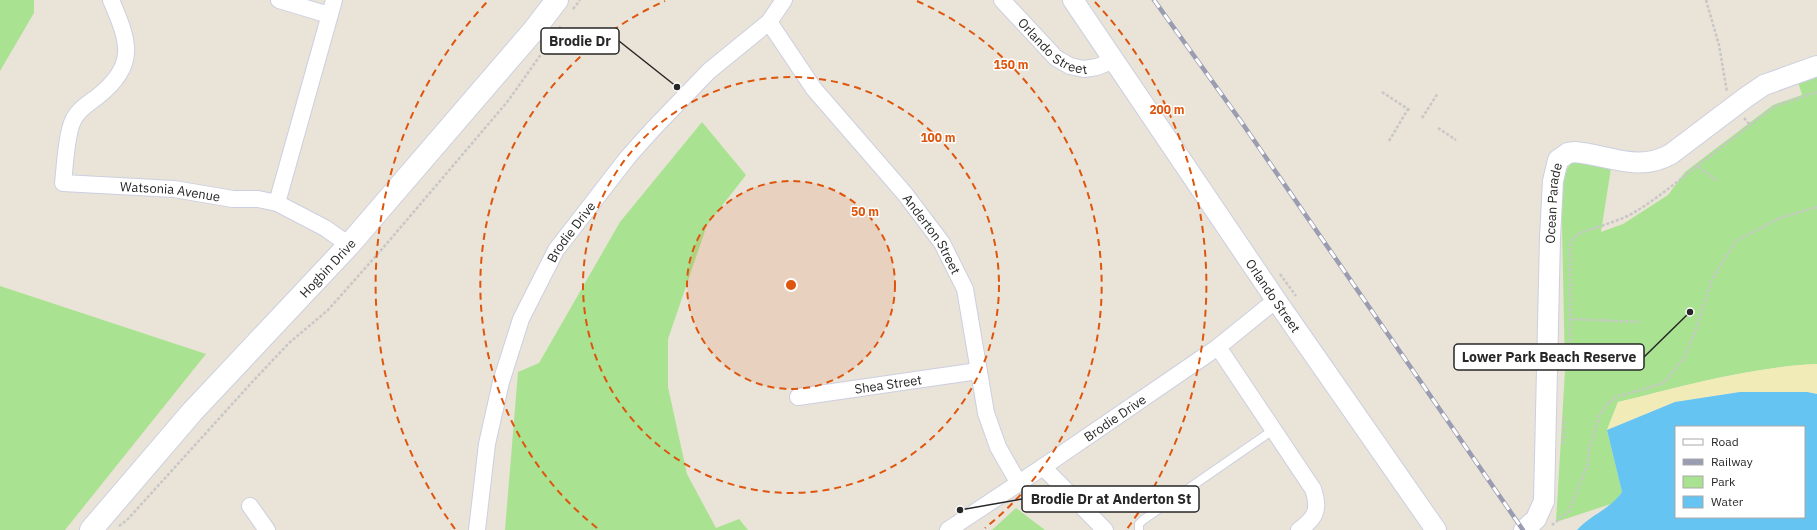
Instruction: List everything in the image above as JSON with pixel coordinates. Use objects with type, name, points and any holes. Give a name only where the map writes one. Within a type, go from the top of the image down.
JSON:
[{"type":"main road","name":"Hogbin Drive","points":[[91,530],[192,412],[349,245],[534,30],[563,7]]},
{"type":"street","name":"Watsonia Avenue","points":[[111,0],[124,31],[127,44],[126,59],[120,75],[98,96],[86,104],[77,113],[72,122],[63,183],[174,189],[233,199],[258,199],[277,203],[325,228],[349,245]]},
{"type":"street","points":[[277,203],[332,8],[279,0]]},
{"type":"street","name":"Brodie Drive","points":[[477,530],[487,444],[501,382],[521,319],[556,250],[628,157],[653,129],[709,71],[769,22],[784,0]]},
{"type":"street","name":"Orlando Street","points":[[1002,0],[1056,58],[1070,66],[1084,69],[1097,68],[1114,60]]},
{"type":"street","name":"Orlando Street","points":[[1073,0],[1276,300],[1436,530]]},
{"type":"street","name":"Anderton Street","points":[[769,22],[814,89],[905,194],[942,243],[965,289],[986,413],[998,447],[1018,482]]},
{"type":"street","name":"Ocean Parade","points":[[1524,530],[1536,519],[1544,501],[1550,237],[1553,181],[1558,160],[1568,153],[1575,152],[1634,163],[1648,163],[1660,160],[1671,154],[1764,85],[1817,66]]},
{"type":"street","name":"Brodie Drive","points":[[948,530],[1018,482],[1043,468],[1218,347],[1276,300]]},
{"type":"street","points":[[1218,347],[1313,489],[1317,501],[1316,514],[1299,530]]},
{"type":"street","name":"Shea Street","points":[[798,397],[978,371]]},
{"type":"street","points":[[1043,468],[1105,530]]},
{"type":"street","points":[[250,506],[267,530]]},
{"type":"lane","points":[[1139,530],[1140,524],[1143,520],[1273,430]]},
{"type":"path","points":[[563,7],[580,0]]},
{"type":"path","points":[[1706,0],[1719,45],[1728,98]]},
{"type":"path","points":[[115,530],[136,510],[289,343],[328,310],[383,248],[508,101],[565,20]]},
{"type":"path","points":[[1382,92],[1410,110],[1389,141]]},
{"type":"path","points":[[1570,242],[1581,233],[1637,211],[1775,106],[1817,92]]},
{"type":"path","points":[[1422,118],[1438,93]]},
{"type":"path","points":[[1438,128],[1456,140]]},
{"type":"path","points":[[1698,166],[1717,180]]},
{"type":"path","points":[[1550,526],[1569,511],[1586,469],[1599,416],[1607,404],[1616,397],[1664,383],[1684,358],[1696,332],[1712,278],[1736,241],[1780,218],[1817,207]]},
{"type":"path","points":[[1570,319],[1641,322]]},
{"type":"green space","points":[[0,0],[34,0],[34,13],[0,71]]},
{"type":"green space","points":[[1817,75],[1817,364],[1742,373],[1618,402],[1607,430],[1622,492],[1614,503],[1556,522],[1565,371],[1561,178],[1571,163],[1581,162],[1611,168],[1601,232],[1623,224],[1668,195],[1685,172],[1773,105],[1802,95],[1798,82]]},
{"type":"green space","points":[[702,122],[746,175],[707,225],[668,339],[668,387],[687,474],[716,528],[739,519],[748,530],[505,530],[518,372],[539,363],[620,222]]},
{"type":"green space","points":[[0,286],[206,354],[65,530],[0,530]]},
{"type":"green space","points":[[1016,508],[1045,530],[992,530]]},
{"type":"sand","points":[[1817,364],[1817,394],[1807,392],[1740,392],[1675,402],[1607,430],[1618,402],[1742,373]]},
{"type":"water","points":[[1740,392],[1807,392],[1817,394],[1817,530],[1577,530],[1612,503],[1622,492],[1607,430],[1675,402]]},
{"type":"railway","points":[[1154,0],[1240,120],[1523,530]]},
{"type":"place","name":"Brodie Dr","points":[[677,87]]},
{"type":"place","name":"Lower Park Beach Reserve","points":[[1690,312]]},
{"type":"place","name":"Brodie Dr at Anderton St","points":[[960,510]]}]
